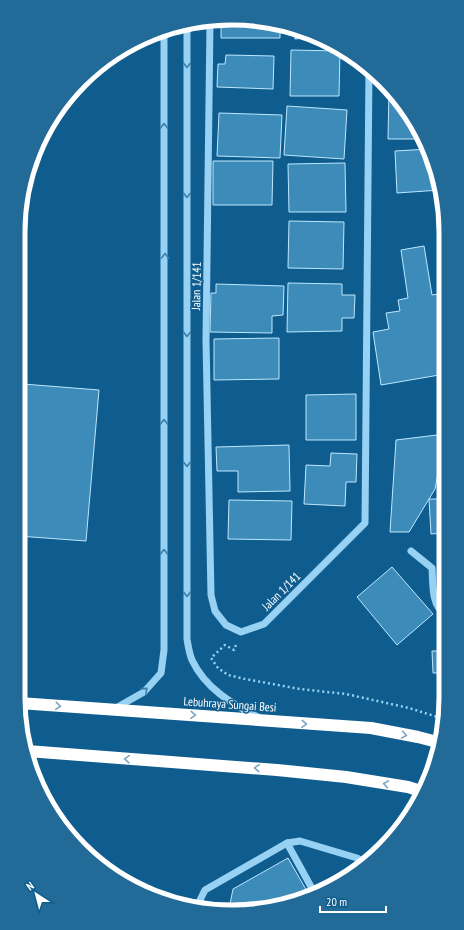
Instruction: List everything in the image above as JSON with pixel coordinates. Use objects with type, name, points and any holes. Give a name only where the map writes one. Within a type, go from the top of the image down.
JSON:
[{"type":"highway","name":"Lebuhraya Sungai Besi","points":[[25,703],[371,728],[434,741]]},
{"type":"highway","points":[[32,751],[338,776],[408,787],[418,790]]},
{"type":"street","name":"Jalan 1/141","points":[[210,26],[206,340],[211,595],[215,611],[226,625],[241,632],[264,624],[365,523],[368,76]]},
{"type":"street","name":"Jalan 1/141","points":[[187,30],[187,638],[192,659],[202,677],[220,695],[242,709],[266,721]]},
{"type":"street","points":[[112,710],[144,692],[161,673],[164,650],[164,36]]},
{"type":"street","points":[[411,551],[432,568],[433,596],[439,607]]},
{"type":"street","points":[[200,902],[205,890],[287,843],[300,841],[361,860]]},
{"type":"street","points":[[287,843],[311,889]]},
{"type":"path","points":[[241,632],[234,650],[225,645],[211,658],[218,668],[228,675],[300,689],[346,694],[409,708],[438,717]]},
{"type":"building","points":[[221,25],[246,25],[280,31],[280,38],[221,38]]},
{"type":"building","points":[[294,35],[304,38],[295,39]]},
{"type":"building","points":[[291,50],[332,51],[340,55],[339,96],[290,96]]},
{"type":"building","points":[[226,55],[274,56],[273,89],[217,87],[218,64],[225,64]]},
{"type":"building","points":[[389,97],[404,117],[417,139],[388,139]]},
{"type":"building","points":[[287,106],[347,110],[344,159],[284,155]]},
{"type":"building","points":[[219,113],[282,115],[280,158],[217,156]]},
{"type":"building","points":[[422,149],[428,165],[435,190],[397,193],[395,151]]},
{"type":"building","points":[[213,161],[273,161],[272,205],[213,205]]},
{"type":"building","points":[[345,163],[346,212],[289,212],[288,164]]},
{"type":"building","points":[[289,221],[344,222],[343,269],[288,268]]},
{"type":"building","points":[[424,246],[432,295],[439,294],[439,375],[381,385],[373,332],[389,329],[386,313],[400,311],[398,300],[408,298],[401,250]]},
{"type":"building","points":[[288,283],[342,284],[342,295],[355,295],[354,318],[342,318],[342,331],[287,332]]},
{"type":"building","points":[[216,284],[284,286],[283,315],[272,316],[272,333],[210,332],[211,293],[216,293]]},
{"type":"building","points":[[279,338],[279,379],[214,380],[214,339]]},
{"type":"building","points":[[25,384],[99,390],[86,541],[25,537]]},
{"type":"building","points":[[356,394],[356,440],[306,440],[306,395]]},
{"type":"building","points":[[439,435],[439,467],[435,489],[409,532],[390,532],[396,440]]},
{"type":"building","points":[[289,445],[290,491],[238,492],[238,471],[217,471],[216,447]]},
{"type":"building","points":[[331,453],[357,454],[356,482],[346,482],[345,506],[304,504],[306,465],[330,466]]},
{"type":"building","points":[[429,499],[439,499],[439,533],[431,534]]},
{"type":"building","points":[[229,500],[292,501],[291,540],[228,539]]},
{"type":"building","points":[[392,567],[433,614],[397,645],[357,597]]},
{"type":"building","points":[[432,651],[439,651],[439,673],[433,673]]},
{"type":"building","points":[[288,858],[307,891],[272,901],[246,905],[230,905],[233,889]]}]
